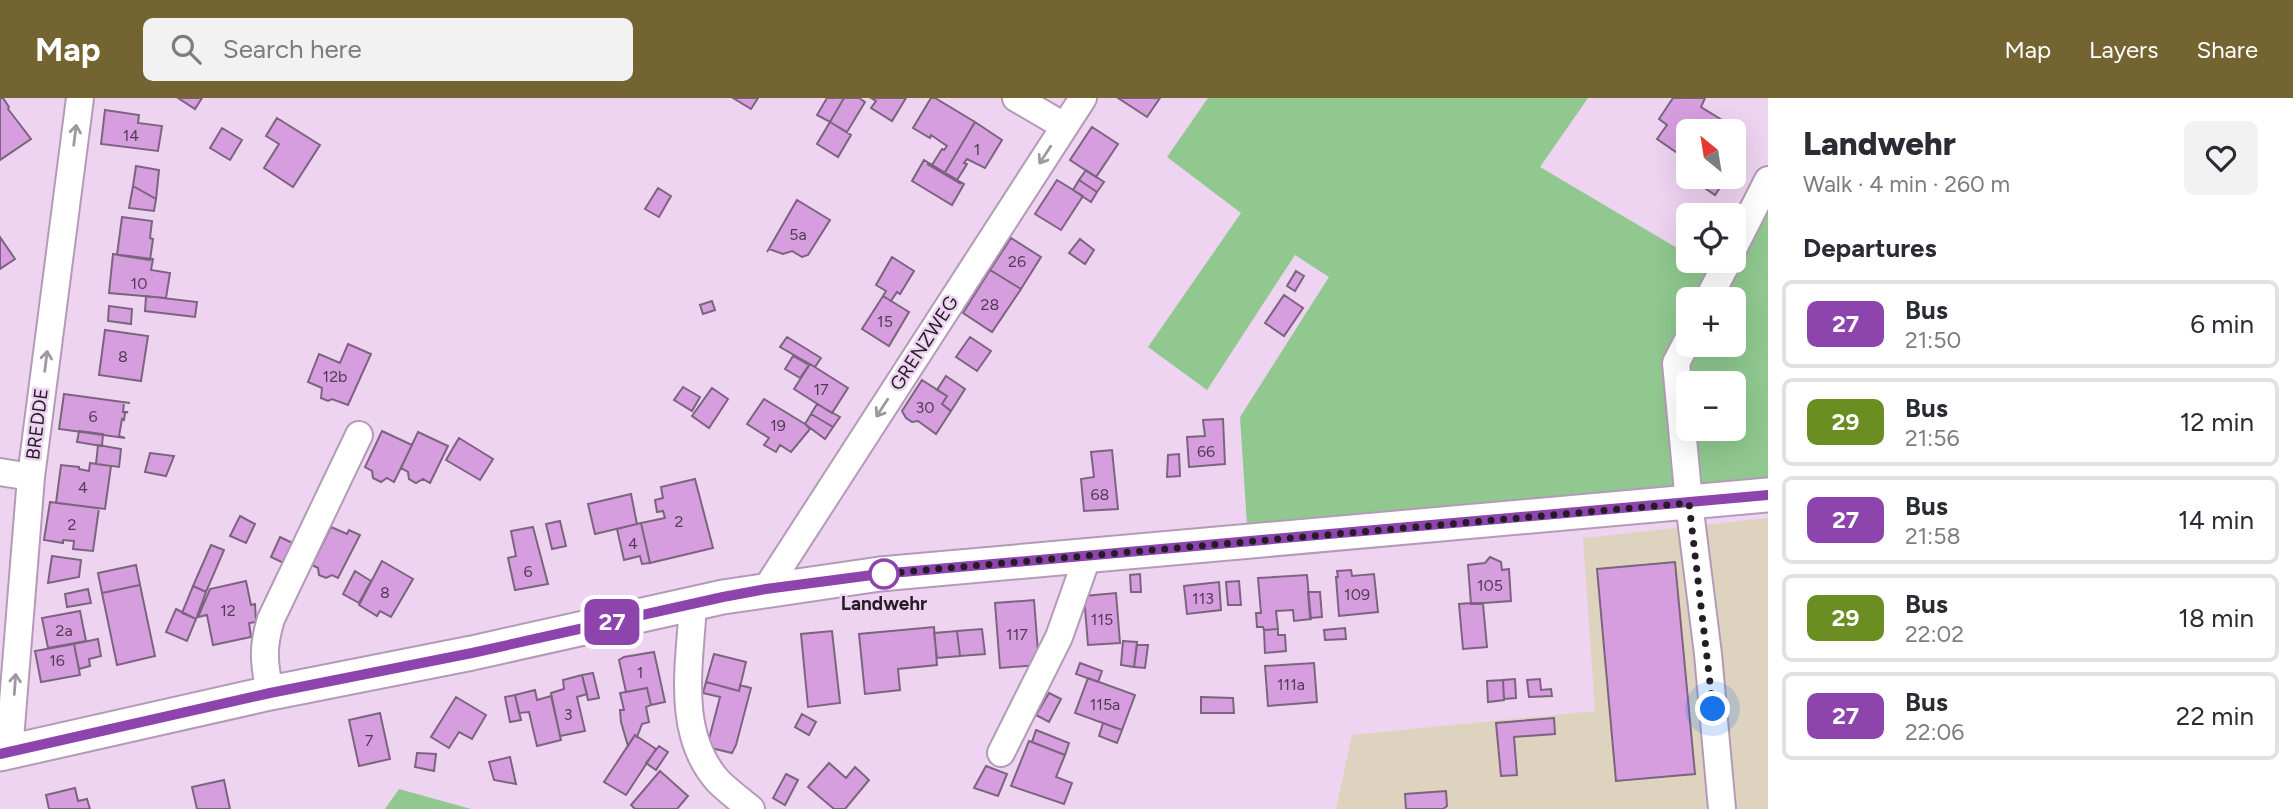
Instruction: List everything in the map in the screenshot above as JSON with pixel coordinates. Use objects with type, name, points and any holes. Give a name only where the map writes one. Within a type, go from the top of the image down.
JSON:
[{"type":"main road","points":[[5,753],[270,693],[472,653],[766,589],[880,574],[1768,495]]},
{"type":"street","name":"BREDDE","points":[[5,753],[30,477],[80,98]]},
{"type":"street","points":[[1016,98],[1064,126]]},
{"type":"street","name":"GRENZWEG","points":[[766,589],[1083,98]]},
{"type":"street","points":[[1746,223],[1768,180]]},
{"type":"street","points":[[1679,357],[1676,363],[1689,503],[1708,654],[1723,809]]},
{"type":"street","points":[[270,693],[264,661],[264,643],[271,620],[359,435]]},
{"type":"street","points":[[0,472],[30,477]]},
{"type":"street","points":[[1001,753],[1059,637],[1088,555]]},
{"type":"street","points":[[693,604],[688,704],[693,736],[704,760],[719,781],[751,809]]},
{"type":"shaded area","points":[[1768,518],[1768,809],[1336,809],[1352,735],[1595,711],[1583,538]]},
{"type":"green space","points":[[1208,98],[1588,98],[1540,167],[1676,247],[1676,273],[1746,273],[1746,224],[1768,180],[1768,495],[1248,541],[1240,417],[1329,277],[1295,255],[1207,390],[1148,347],[1241,213],[1167,157]]},
{"type":"green space","points":[[399,789],[471,809],[385,809]]},
{"type":"building","points":[[0,98],[3,98],[31,139],[0,160]]},
{"type":"building","points":[[178,98],[202,98],[195,109]]},
{"type":"building","points":[[733,98],[758,98],[751,109]]},
{"type":"building","points":[[827,98],[844,98],[830,122],[817,115]]},
{"type":"building","points":[[844,98],[859,98],[865,102],[847,132],[830,122]]},
{"type":"building","points":[[871,98],[906,98],[892,121],[871,108],[876,101]]},
{"type":"building","points":[[931,98],[975,122],[944,174],[927,164],[932,165],[947,146],[931,135],[930,138],[913,128]]},
{"type":"building","points":[[1118,98],[1160,98],[1147,117]]},
{"type":"building","points":[[1673,98],[1705,98],[1701,107],[1720,119],[1676,119],[1676,152],[1657,139],[1667,125],[1659,119]]},
{"type":"building","points":[[105,110],[139,115],[138,123],[162,126],[158,151],[101,144]]},
{"type":"building","points":[[277,118],[320,145],[293,187],[264,168],[279,144],[266,136]]},
{"type":"building","points":[[830,122],[851,135],[838,157],[817,144]]},
{"type":"building","points":[[975,122],[1002,140],[985,168],[967,159],[964,163],[967,164],[957,180],[961,184],[944,174]]},
{"type":"building","points":[[1092,127],[1118,144],[1096,177],[1070,160]]},
{"type":"building","points":[[222,128],[242,140],[230,160],[210,148]]},
{"type":"building","points":[[924,160],[964,184],[952,205],[912,181]]},
{"type":"building","points":[[136,166],[159,170],[156,199],[133,186]]},
{"type":"building","points":[[1086,170],[1104,182],[1097,192],[1079,180]]},
{"type":"building","points":[[1057,180],[1083,196],[1061,230],[1035,214]]},
{"type":"building","points":[[1079,180],[1097,192],[1091,202],[1073,190]]},
{"type":"building","points":[[133,186],[156,199],[154,211],[129,208]]},
{"type":"building","points":[[658,188],[671,196],[659,217],[645,209]]},
{"type":"building","points":[[1706,189],[1719,189],[1715,195]]},
{"type":"building","points":[[797,200],[830,220],[808,255],[802,257],[792,251],[783,254],[769,249],[767,252]]},
{"type":"building","points":[[122,217],[152,221],[150,260],[117,255]]},
{"type":"building","points":[[0,237],[15,259],[0,269]]},
{"type":"building","points":[[1011,238],[1041,257],[1021,289],[990,270]]},
{"type":"building","points":[[1080,239],[1094,250],[1085,264],[1069,253]]},
{"type":"building","points":[[113,254],[153,259],[151,270],[170,273],[166,298],[109,293]]},
{"type":"building","points":[[892,257],[914,271],[900,294],[897,292],[891,301],[883,296],[886,291],[876,285]]},
{"type":"building","points":[[990,270],[1021,289],[992,332],[963,313]]},
{"type":"building","points":[[1296,271],[1304,276],[1295,291],[1287,286]]},
{"type":"building","points":[[1284,295],[1303,308],[1284,336],[1265,323]]},
{"type":"building","points":[[146,296],[197,302],[195,317],[145,311]]},
{"type":"building","points":[[883,296],[909,312],[889,346],[862,329]]},
{"type":"building","points":[[712,301],[715,310],[703,314],[700,305]]},
{"type":"building","points":[[109,306],[132,309],[131,324],[108,321]]},
{"type":"building","points":[[105,330],[148,336],[141,381],[99,375]]},
{"type":"building","points":[[787,337],[821,358],[815,367],[780,347]]},
{"type":"building","points":[[970,337],[991,351],[977,371],[956,357]]},
{"type":"building","points":[[348,344],[371,354],[348,405],[321,398],[322,388],[308,382],[319,354],[340,363]]},
{"type":"building","points":[[793,356],[809,365],[800,378],[785,369]]},
{"type":"building","points":[[810,364],[848,388],[832,413],[794,389]]},
{"type":"building","points":[[946,376],[965,389],[951,411],[942,404],[947,396],[937,390]]},
{"type":"building","points":[[922,380],[947,396],[942,404],[951,411],[936,434],[918,421],[912,422],[906,418],[902,411]]},
{"type":"building","points":[[683,387],[700,397],[692,411],[674,400]]},
{"type":"building","points":[[712,388],[728,399],[709,428],[692,416]]},
{"type":"building","points":[[64,394],[130,403],[124,403],[123,412],[128,412],[125,413],[124,420],[122,419],[119,436],[125,438],[59,429]]},
{"type":"building","points":[[764,399],[810,429],[791,452],[780,445],[776,452],[764,445],[769,438],[747,424]]},
{"type":"building","points":[[817,404],[840,417],[833,427],[811,414]]},
{"type":"building","points":[[811,414],[833,427],[825,439],[805,424]]},
{"type":"building","points":[[1223,419],[1225,464],[1189,467],[1187,437],[1205,436],[1203,420]]},
{"type":"building","points":[[79,431],[103,434],[102,446],[77,442]]},
{"type":"building","points":[[382,431],[412,445],[394,482],[387,478],[381,482],[373,478],[372,471],[365,467]]},
{"type":"building","points":[[418,432],[448,446],[430,483],[423,479],[416,483],[409,479],[408,472],[401,468]]},
{"type":"building","points":[[459,438],[493,459],[480,480],[446,460]]},
{"type":"building","points":[[98,445],[121,449],[119,467],[96,464]]},
{"type":"building","points":[[1112,450],[1118,509],[1084,511],[1081,479],[1094,477],[1091,452]]},
{"type":"building","points":[[150,453],[174,456],[166,476],[145,472]]},
{"type":"building","points":[[1179,454],[1180,476],[1167,477],[1168,455]]},
{"type":"building","points":[[90,463],[111,466],[105,509],[56,503],[61,465],[89,471]]},
{"type":"building","points":[[695,479],[713,548],[650,563],[641,523],[665,518],[663,511],[657,512],[655,500],[663,498],[661,487]]},
{"type":"building","points":[[631,494],[637,524],[595,534],[588,504]]},
{"type":"building","points":[[50,502],[99,508],[93,551],[73,549],[74,541],[63,540],[63,543],[44,540]]},
{"type":"building","points":[[240,516],[255,524],[246,543],[230,536]]},
{"type":"building","points":[[560,521],[566,546],[552,549],[546,524]]},
{"type":"building","points":[[641,523],[650,563],[642,564],[640,556],[624,560],[617,529]]},
{"type":"building","points":[[331,527],[347,534],[349,530],[360,535],[338,578],[319,575],[318,568],[312,565]]},
{"type":"building","points":[[533,527],[548,584],[515,590],[508,558],[516,556],[511,531]]},
{"type":"building","points":[[280,537],[301,547],[292,567],[271,557]]},
{"type":"building","points":[[211,545],[224,550],[206,592],[193,586]]},
{"type":"building","points":[[52,556],[81,560],[79,577],[48,583]]},
{"type":"building","points":[[1490,557],[1501,562],[1502,570],[1509,569],[1511,601],[1471,604],[1468,565],[1485,563]]},
{"type":"building","points":[[382,561],[413,579],[391,617],[380,611],[377,616],[359,605]]},
{"type":"building","points":[[1675,562],[1695,774],[1616,781],[1597,569]]},
{"type":"building","points":[[136,565],[140,585],[102,593],[98,573]]},
{"type":"building","points":[[1351,570],[1352,576],[1374,574],[1378,612],[1339,616],[1337,571]]},
{"type":"building","points":[[355,571],[371,581],[359,603],[343,594]]},
{"type":"building","points":[[1140,574],[1141,592],[1131,592],[1130,575]]},
{"type":"building","points":[[1307,575],[1311,619],[1294,621],[1293,610],[1276,611],[1278,629],[1264,630],[1263,627],[1257,627],[1256,613],[1261,613],[1258,578]]},
{"type":"building","points":[[246,581],[251,605],[255,604],[256,622],[249,623],[251,637],[213,645],[207,615],[198,617],[210,589]]},
{"type":"building","points":[[1239,581],[1241,605],[1228,605],[1226,582]]},
{"type":"building","points":[[1219,582],[1221,610],[1187,614],[1184,586]]},
{"type":"building","points":[[140,585],[155,656],[117,665],[102,593]]},
{"type":"building","points":[[193,586],[206,592],[196,619],[182,613]]},
{"type":"building","points":[[88,589],[91,603],[67,607],[65,594]]},
{"type":"building","points":[[1308,592],[1320,592],[1322,617],[1310,618]]},
{"type":"building","points":[[1116,593],[1120,643],[1088,645],[1084,596]]},
{"type":"building","points":[[1034,600],[1039,665],[1000,668],[995,603]]},
{"type":"building","points":[[1459,604],[1483,604],[1487,647],[1463,649]]},
{"type":"building","points":[[176,609],[196,619],[187,641],[166,632]]},
{"type":"building","points":[[80,611],[86,641],[48,648],[42,618]]},
{"type":"building","points":[[934,627],[937,665],[898,669],[900,690],[865,694],[859,634]]},
{"type":"building","points":[[1345,628],[1346,639],[1325,640],[1324,630]]},
{"type":"building","points":[[982,629],[985,654],[960,656],[957,631]]},
{"type":"building","points":[[1278,629],[1278,635],[1285,635],[1286,651],[1265,653],[1264,630]]},
{"type":"building","points":[[832,631],[840,703],[808,707],[801,634]]},
{"type":"building","points":[[957,631],[960,656],[937,658],[934,633]]},
{"type":"building","points":[[98,639],[101,656],[89,659],[90,666],[79,669],[74,644]]},
{"type":"building","points":[[1123,641],[1137,642],[1134,667],[1121,665]]},
{"type":"building","points":[[74,644],[80,675],[41,682],[35,651]]},
{"type":"building","points":[[1137,645],[1148,645],[1145,668],[1134,667]]},
{"type":"building","points":[[654,652],[665,702],[651,705],[647,688],[626,692],[619,660]]},
{"type":"building","points":[[714,654],[746,662],[739,691],[706,682]]},
{"type":"building","points":[[1080,663],[1102,671],[1098,682],[1076,674]]},
{"type":"building","points":[[1314,663],[1317,702],[1268,706],[1265,666]]},
{"type":"building","points":[[593,673],[599,698],[588,700],[582,675]]},
{"type":"building","points":[[582,675],[587,694],[577,697],[585,731],[560,736],[551,693],[564,689],[563,680]]},
{"type":"building","points":[[1088,678],[1135,695],[1122,730],[1075,713]]},
{"type":"building","points":[[1515,679],[1516,698],[1504,699],[1503,680]]},
{"type":"building","points":[[1540,679],[1541,690],[1551,689],[1552,696],[1529,697],[1527,680]]},
{"type":"building","points":[[1503,680],[1504,700],[1488,702],[1487,681]]},
{"type":"building","points":[[706,682],[739,691],[740,685],[751,688],[732,753],[707,747],[720,697],[703,693]]},
{"type":"building","points":[[647,688],[651,705],[646,707],[649,722],[642,724],[637,737],[635,735],[628,746],[621,722],[620,710],[624,710],[620,693]]},
{"type":"building","points":[[535,690],[537,700],[551,696],[561,740],[537,746],[529,712],[519,713],[515,695]]},
{"type":"building","points":[[1049,693],[1061,699],[1049,722],[1036,715]]},
{"type":"building","points":[[515,695],[521,720],[510,722],[505,697]]},
{"type":"building","points":[[456,697],[486,715],[472,739],[459,732],[449,748],[431,737]]},
{"type":"building","points":[[1201,697],[1233,698],[1234,713],[1201,713]]},
{"type":"building","points":[[380,713],[390,759],[359,766],[349,720]]},
{"type":"building","points":[[802,714],[816,722],[809,735],[795,727]]},
{"type":"building","points":[[1554,718],[1555,734],[1514,737],[1517,775],[1501,776],[1496,723]]},
{"type":"building","points":[[1103,723],[1122,730],[1117,743],[1099,736]]},
{"type":"building","points":[[1036,730],[1069,743],[1065,755],[1032,742]]},
{"type":"building","points":[[635,735],[656,749],[626,795],[604,782]]},
{"type":"building","points":[[1029,741],[1065,755],[1056,777],[1072,783],[1064,804],[1011,786]]},
{"type":"building","points":[[659,746],[668,752],[656,770],[646,763]]},
{"type":"building","points":[[417,753],[436,754],[434,771],[415,767]]},
{"type":"building","points":[[510,757],[516,784],[494,780],[489,762]]},
{"type":"building","points":[[829,763],[846,778],[855,767],[869,780],[845,809],[834,809],[808,787]]},
{"type":"building","points":[[986,766],[1007,774],[998,796],[974,788]]},
{"type":"building","points":[[660,771],[688,796],[677,809],[635,809],[631,805]]},
{"type":"building","points":[[786,774],[798,780],[785,805],[773,798]]},
{"type":"building","points":[[224,780],[230,809],[197,809],[192,787]]},
{"type":"building","points":[[75,788],[78,801],[87,799],[90,809],[49,809],[46,795]]},
{"type":"building","points":[[1446,791],[1447,806],[1443,809],[1406,809],[1405,794]]},
{"type":"bus line","name":"27","points":[[0,754],[270,693],[472,653],[766,589],[880,574],[1768,495]]},
{"type":"place","name":"Landwehr","points":[[884,574]]},
{"type":"route","points":[[884,574],[880,574],[1689,503],[1713,709]]}]
